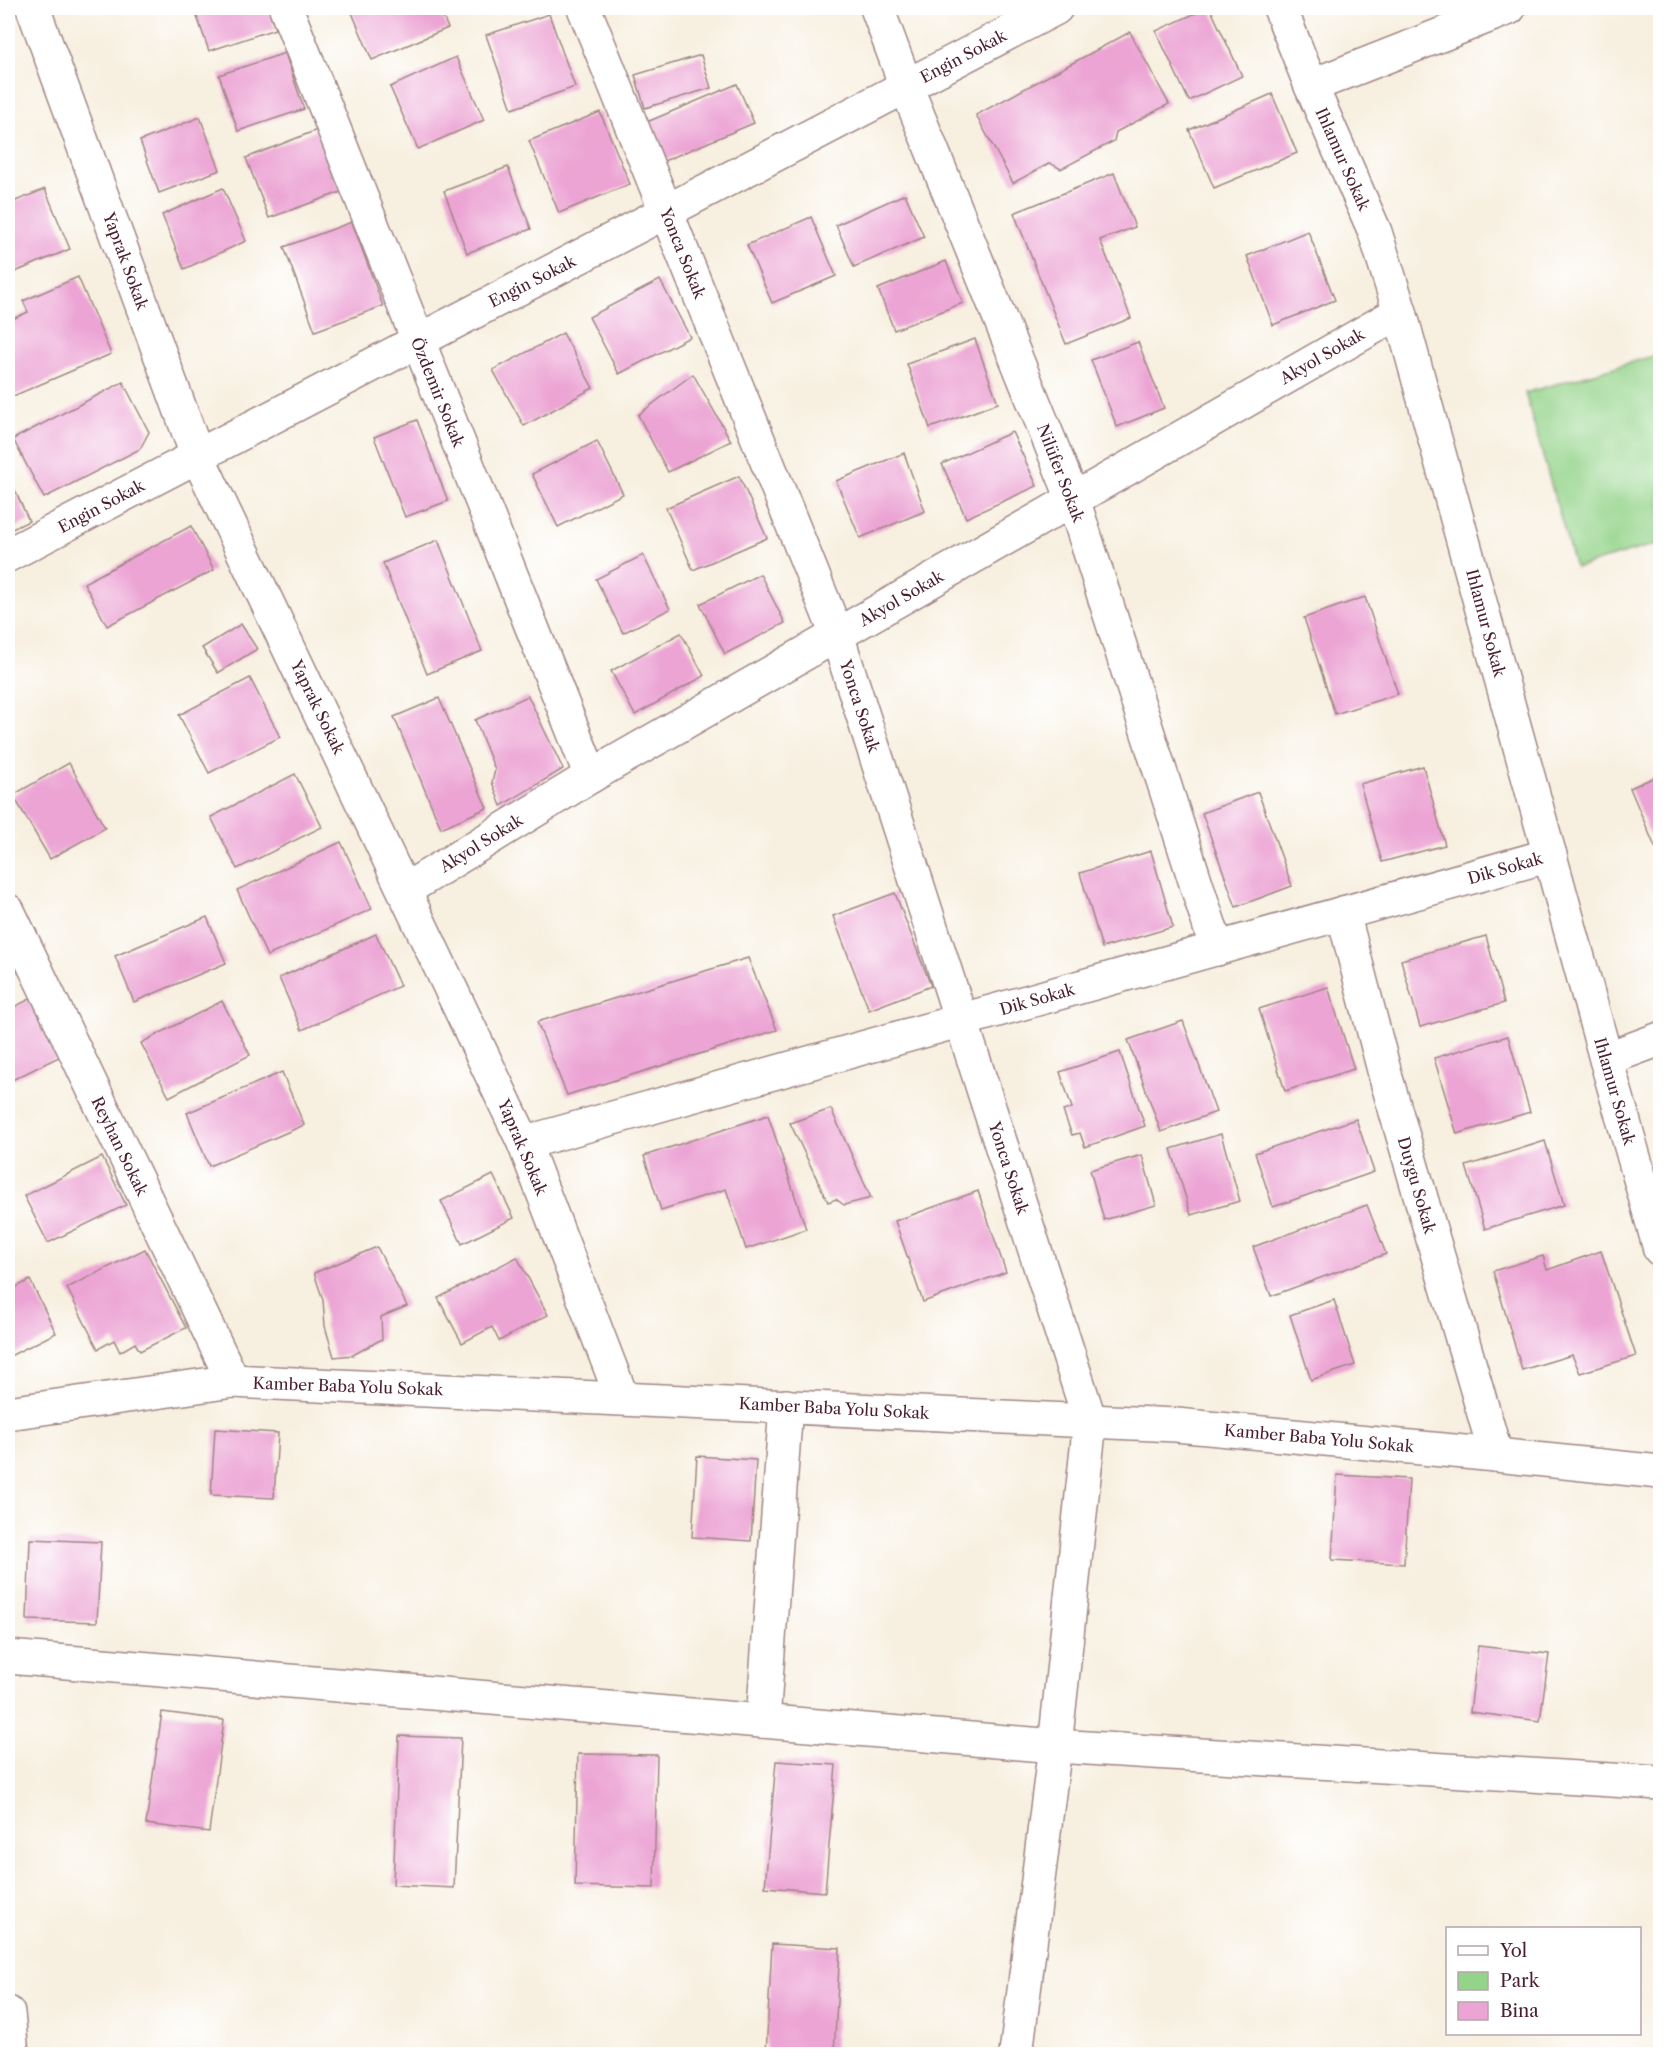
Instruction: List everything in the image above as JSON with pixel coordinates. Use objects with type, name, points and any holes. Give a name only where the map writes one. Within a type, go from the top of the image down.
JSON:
[{"type":"street","name":"Yaprak Sokak","points":[[33,8],[197,455],[524,1143],[622,1398]]},
{"type":"street","name":"Özdemir Sokak","points":[[286,8],[591,776]]},
{"type":"street","name":"Yonca Sokak","points":[[584,8],[837,635],[1090,1421]]},
{"type":"street","name":"Nilüfer Sokak","points":[[877,8],[906,86],[1073,500],[1216,949]]},
{"type":"street","name":"Engin Sokak","points":[[8,555],[1056,8]]},
{"type":"street","name":"Ihlamur Sokak","points":[[1280,8],[1311,86],[1375,232],[1400,312],[1660,1249]]},
{"type":"street","points":[[1311,86],[1509,8]]},
{"type":"street","name":"Akyol Sokak","points":[[405,890],[591,776],[1400,312]]},
{"type":"street","name":"Dik Sokak","points":[[524,1143],[1550,855]]},
{"type":"street","name":"Reyhan Sokak","points":[[8,911],[233,1381]]},
{"type":"street","name":"Duygu Sokak","points":[[1343,913],[1386,1078],[1496,1455]]},
{"type":"street","points":[[1606,1059],[1660,1039]]},
{"type":"street","name":"Kamber Baba Yolu Sokak","points":[[8,1413],[233,1381],[1176,1425],[1660,1472]]},
{"type":"street","points":[[763,1721],[786,1406]]},
{"type":"street","points":[[1016,2055],[1055,1746],[1090,1421]]},
{"type":"street","points":[[8,1657],[1055,1746],[1660,1783]]},
{"type":"street","points":[[8,2013],[12,2055]]},
{"type":"green space","points":[[1660,354],[1660,543],[1575,568],[1525,393]]},
{"type":"building","points":[[194,8],[268,8],[275,29],[209,51]]},
{"type":"building","points":[[350,8],[439,8],[448,28],[372,60]]},
{"type":"building","points":[[1210,8],[1242,76],[1189,101],[1156,31]]},
{"type":"building","points":[[549,14],[575,87],[512,109],[486,35]]},
{"type":"building","points":[[1130,32],[1169,104],[1116,132],[1114,141],[1061,169],[1050,163],[1013,183],[976,115]]},
{"type":"building","points":[[285,53],[304,109],[238,131],[219,75]]},
{"type":"building","points":[[701,55],[711,88],[645,108],[635,75]]},
{"type":"building","points":[[456,57],[484,120],[418,149],[390,87]]},
{"type":"building","points":[[737,84],[754,123],[664,161],[647,122]]},
{"type":"building","points":[[1272,94],[1297,153],[1214,188],[1189,130]]},
{"type":"building","points":[[600,112],[630,184],[559,213],[529,141]]},
{"type":"building","points":[[200,117],[220,170],[159,193],[140,141]]},
{"type":"building","points":[[317,130],[341,192],[269,218],[246,158]]},
{"type":"building","points":[[508,167],[531,229],[467,253],[444,191]]},
{"type":"building","points":[[1114,173],[1135,227],[1100,240],[1131,318],[1066,344],[1014,213]]},
{"type":"building","points":[[223,188],[246,241],[184,269],[162,215]]},
{"type":"building","points":[[45,189],[70,249],[8,275],[8,204]]},
{"type":"building","points":[[905,194],[924,237],[854,267],[836,225]]},
{"type":"building","points":[[811,217],[836,276],[772,303],[747,245]]},
{"type":"building","points":[[352,222],[383,306],[315,331],[284,247]]},
{"type":"building","points":[[1308,231],[1335,300],[1273,325],[1247,256]]},
{"type":"building","points":[[946,261],[963,303],[894,330],[878,289]]},
{"type":"building","points":[[78,277],[111,354],[11,397],[8,389],[8,321],[28,312],[23,301]]},
{"type":"building","points":[[660,280],[690,337],[619,374],[589,317]]},
{"type":"building","points":[[563,333],[593,388],[524,426],[493,370]]},
{"type":"building","points":[[975,339],[998,403],[930,428],[907,364]]},
{"type":"building","points":[[1138,342],[1164,408],[1117,427],[1091,360]]},
{"type":"building","points":[[693,374],[731,441],[668,472],[638,415]]},
{"type":"building","points":[[123,382],[149,432],[140,449],[44,498],[13,439]]},
{"type":"building","points":[[417,420],[448,501],[405,517],[374,437]]},
{"type":"building","points":[[1012,432],[1037,486],[966,518],[942,464]]},
{"type":"building","points":[[597,441],[623,494],[558,527],[532,474]]},
{"type":"building","points":[[904,453],[925,511],[860,538],[836,481]]},
{"type":"building","points":[[8,475],[29,521],[8,531]]},
{"type":"building","points":[[739,476],[767,538],[693,570],[666,508]]},
{"type":"building","points":[[191,526],[214,570],[107,626],[84,583]]},
{"type":"building","points":[[438,540],[482,651],[427,674],[383,563]]},
{"type":"building","points":[[643,555],[670,609],[623,633],[596,579]]},
{"type":"building","points":[[760,574],[785,623],[725,654],[700,604]]},
{"type":"building","points":[[1365,597],[1398,694],[1335,714],[1304,618]]},
{"type":"building","points":[[241,624],[257,649],[218,673],[202,648]]},
{"type":"building","points":[[681,633],[704,676],[635,715],[611,671]]},
{"type":"building","points":[[250,678],[280,737],[209,773],[179,715]]},
{"type":"building","points":[[528,696],[563,769],[501,806],[492,782],[495,770],[475,720]]},
{"type":"building","points":[[439,698],[487,808],[441,828],[394,717]]},
{"type":"building","points":[[69,763],[105,828],[50,859],[13,795]]},
{"type":"building","points":[[1423,766],[1445,845],[1382,862],[1360,784]]},
{"type":"building","points":[[295,774],[322,827],[237,869],[211,817]]},
{"type":"building","points":[[1660,775],[1660,845],[1655,847],[1630,788]]},
{"type":"building","points":[[1258,792],[1292,886],[1236,907],[1202,813]]},
{"type":"building","points":[[341,842],[372,909],[267,956],[237,890]]},
{"type":"building","points":[[1151,851],[1173,927],[1102,948],[1080,873]]},
{"type":"building","points":[[895,893],[931,986],[869,1010],[833,916]]},
{"type":"building","points":[[207,917],[226,963],[134,1002],[115,956]]},
{"type":"building","points":[[376,934],[400,986],[302,1030],[279,978]]},
{"type":"building","points":[[1486,936],[1504,1003],[1420,1027],[1401,960]]},
{"type":"building","points":[[748,958],[777,1030],[567,1095],[537,1022]]},
{"type":"building","points":[[1328,987],[1354,1069],[1285,1091],[1259,1009]]},
{"type":"building","points":[[32,998],[61,1056],[8,1082],[8,1010]]},
{"type":"building","points":[[222,1001],[250,1055],[169,1097],[141,1043]]},
{"type":"building","points":[[1183,1021],[1216,1112],[1161,1132],[1128,1040]]},
{"type":"building","points":[[1508,1036],[1530,1112],[1457,1134],[1434,1058]]},
{"type":"building","points":[[1120,1052],[1145,1126],[1085,1147],[1080,1133],[1072,1135],[1063,1111],[1072,1108],[1060,1072]]},
{"type":"building","points":[[282,1072],[304,1125],[209,1166],[187,1113]]},
{"type":"building","points":[[831,1109],[871,1198],[844,1205],[836,1199],[828,1202],[790,1123]]},
{"type":"building","points":[[768,1115],[806,1229],[746,1249],[726,1189],[661,1210],[644,1156]]},
{"type":"building","points":[[1356,1119],[1374,1172],[1273,1207],[1255,1153]]},
{"type":"building","points":[[1221,1134],[1240,1201],[1191,1215],[1171,1149]]},
{"type":"building","points":[[1545,1141],[1564,1205],[1485,1229],[1466,1166]]},
{"type":"building","points":[[1142,1155],[1156,1205],[1104,1220],[1090,1170]]},
{"type":"building","points":[[102,1157],[126,1205],[48,1243],[24,1196]]},
{"type":"building","points":[[493,1175],[514,1218],[462,1244],[441,1201]]},
{"type":"building","points":[[978,1191],[1006,1272],[923,1302],[895,1221]]},
{"type":"building","points":[[1367,1205],[1386,1254],[1271,1296],[1253,1247]]},
{"type":"building","points":[[377,1247],[407,1306],[381,1317],[382,1339],[353,1355],[334,1357],[325,1326],[323,1300],[314,1273]]},
{"type":"building","points":[[145,1249],[186,1328],[140,1351],[135,1343],[120,1352],[114,1340],[98,1349],[67,1288]]},
{"type":"building","points":[[1601,1251],[1636,1356],[1580,1373],[1572,1355],[1522,1370],[1493,1271],[1543,1256],[1547,1270]]},
{"type":"building","points":[[517,1257],[548,1315],[499,1341],[492,1327],[462,1343],[438,1298]]},
{"type":"building","points":[[30,1280],[56,1333],[8,1357],[8,1291]]},
{"type":"building","points":[[1334,1300],[1355,1365],[1311,1380],[1290,1315]]},
{"type":"building","points":[[215,1429],[278,1433],[274,1498],[211,1495]]},
{"type":"building","points":[[697,1456],[756,1460],[751,1541],[692,1537]]},
{"type":"building","points":[[1337,1475],[1409,1479],[1404,1564],[1332,1560]]},
{"type":"building","points":[[30,1539],[101,1542],[97,1622],[27,1620]]},
{"type":"building","points":[[1478,1646],[1549,1654],[1540,1721],[1470,1712]]},
{"type":"building","points":[[162,1712],[224,1720],[209,1832],[146,1824]]},
{"type":"building","points":[[399,1736],[461,1738],[454,1888],[393,1885]]},
{"type":"building","points":[[578,1754],[657,1755],[654,1888],[575,1886]]},
{"type":"building","points":[[776,1761],[836,1765],[825,1892],[765,1887]]},
{"type":"building","points":[[772,1944],[840,1948],[834,2054],[766,2054]]}]
